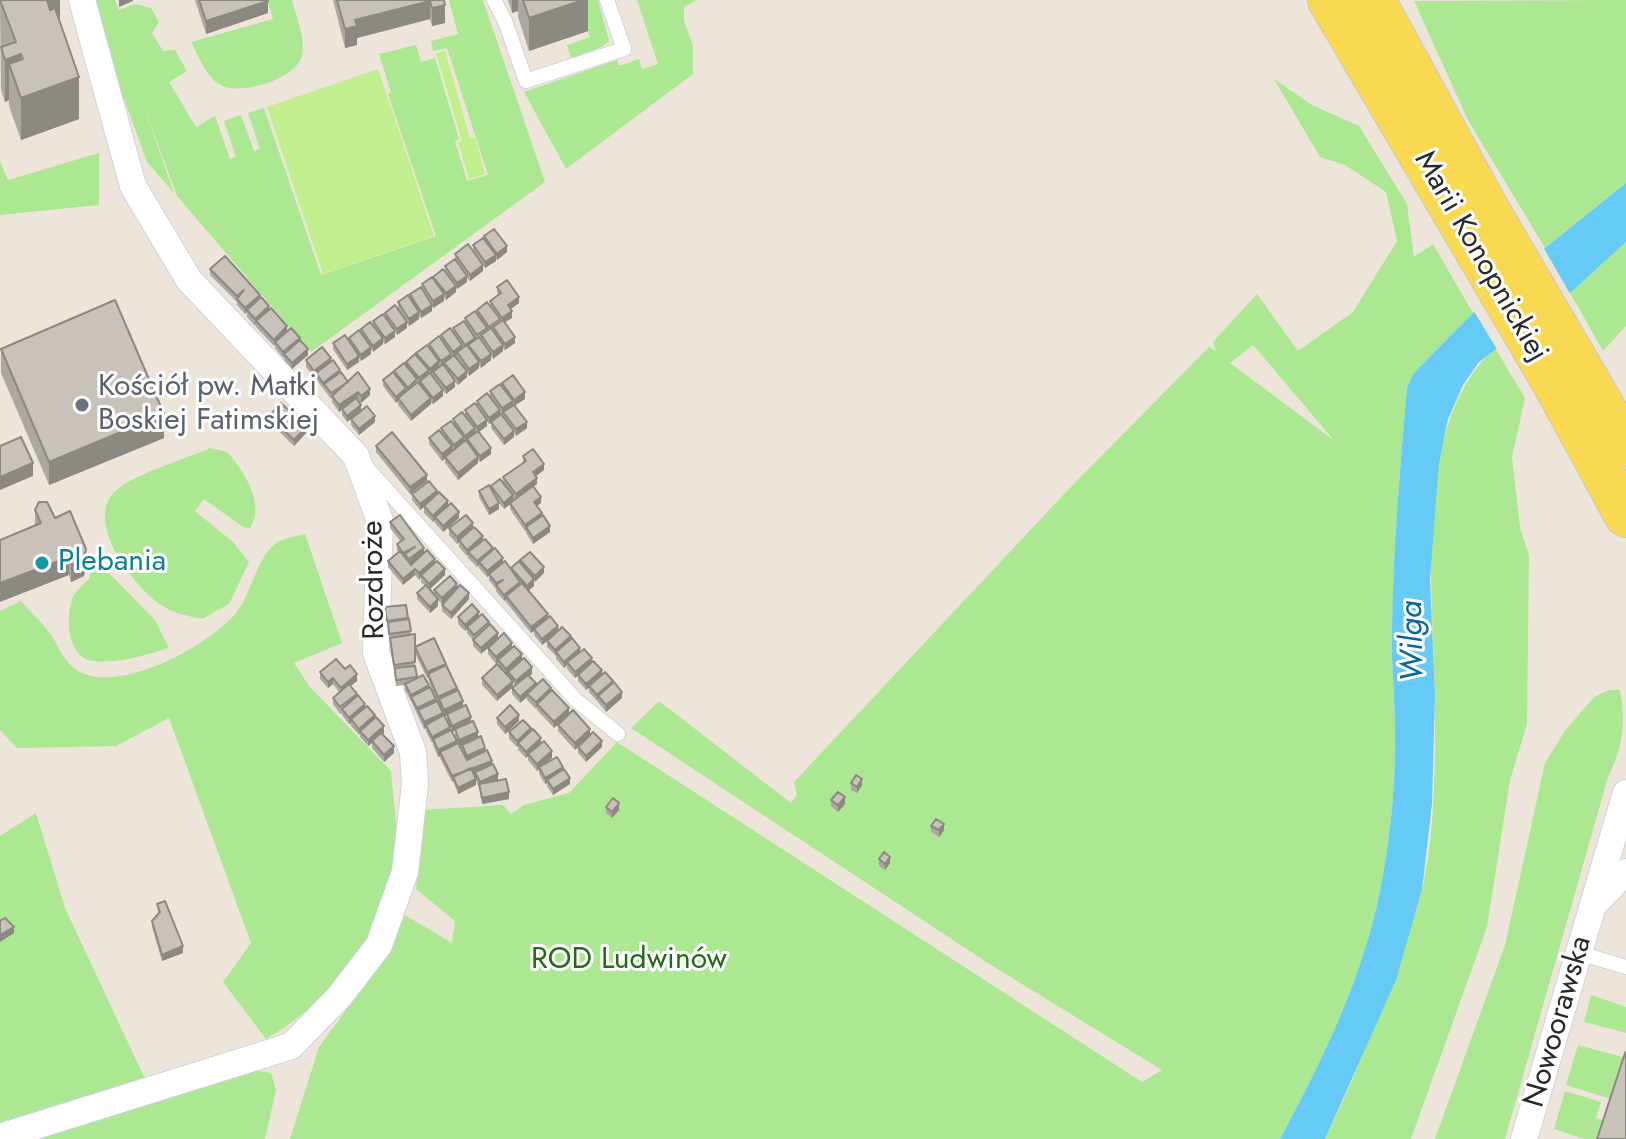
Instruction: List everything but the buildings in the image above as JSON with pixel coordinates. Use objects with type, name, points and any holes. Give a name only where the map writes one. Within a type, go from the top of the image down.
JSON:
[{"type":"main road","name":"Marii Konopnickiej","points":[[1329,0],[1472,213],[1566,372],[1626,516]]},
{"type":"main road","name":"Marii Konopnickiej","points":[[1374,0],[1472,213]]},
{"type":"main road","name":"Marii Konopnickiej","points":[[1566,372],[1626,445]]},
{"type":"street","name":"Rozdroże","points":[[0,1137],[291,1046],[339,997],[379,945],[405,872],[415,784],[413,752],[376,653],[380,521],[356,456],[189,280],[133,186],[82,0]]},
{"type":"street","name":"Nowoorawska","points":[[1524,1139],[1626,793]]},
{"type":"street","name":"Nowoorawska","points":[[1593,905],[1626,872]]},
{"type":"lane","points":[[494,0],[505,21],[526,81],[624,49],[607,0]]},
{"type":"lane","points":[[356,456],[576,700],[618,734]]},
{"type":"lane","points":[[1579,953],[1626,967]]},
{"type":"green space","points":[[88,0],[115,0],[119,10],[135,4],[151,8],[159,22],[152,33],[163,51],[175,50],[187,71],[169,82],[196,127],[215,116],[230,159],[236,157],[224,121],[241,115],[254,151],[260,149],[248,113],[264,108],[321,275],[436,236],[388,94],[391,92],[379,54],[416,45],[421,62],[435,58],[459,139],[455,141],[467,181],[488,175],[447,48],[433,51],[431,41],[458,34],[449,0],[483,0],[545,182],[311,352],[177,196],[142,101],[174,193],[147,162]]},
{"type":"green space","points":[[267,0],[292,0],[303,42],[302,56],[297,65],[265,84],[228,88],[219,84],[206,71],[191,42],[273,19]]},
{"type":"green space","points":[[578,0],[598,0],[609,41],[602,47],[571,58],[567,45],[590,37]]},
{"type":"green space","points":[[637,0],[697,0],[684,7],[684,21],[693,45],[693,74],[566,169],[524,92],[617,60],[619,66],[639,59],[642,69],[658,64]]},
{"type":"green space","points":[[1626,0],[1626,183],[1545,248],[1468,120],[1414,1]]},
{"type":"green space","points":[[445,51],[470,138],[475,137],[485,174],[469,179],[458,142],[462,141],[436,53]]},
{"type":"green space","points":[[378,69],[434,236],[323,274],[267,107]]},
{"type":"green space","name":"ROD Ludwinów","points":[[1274,79],[1312,105],[1359,126],[1407,204],[1414,257],[1433,244],[1473,313],[1413,374],[1407,388],[1393,601],[1395,767],[1385,867],[1374,919],[1353,985],[1312,1078],[1280,1139],[290,1139],[319,1047],[390,950],[405,915],[452,943],[455,921],[416,889],[422,810],[503,805],[511,814],[524,805],[569,793],[617,742],[1142,1082],[1162,1070],[991,965],[631,728],[659,701],[791,803],[797,795],[794,782],[1065,493],[1209,347],[1216,351],[1213,342],[1257,294],[1298,351],[1353,312],[1397,241],[1386,192],[1345,165],[1320,157]],"holes":[[[1253,345],[1332,439],[1230,363]]]},
{"type":"green space","points":[[99,153],[99,205],[0,215],[0,161],[8,180]]},
{"type":"green space","points":[[1626,242],[1626,326],[1603,351],[1570,293]]},
{"type":"green space","points":[[1495,348],[1525,398],[1512,457],[1520,528],[1529,555],[1527,724],[1510,780],[1487,927],[1411,1139],[1325,1139],[1373,1028],[1414,916],[1427,867],[1434,794],[1431,560],[1438,465],[1450,420],[1468,381]]},
{"type":"green space","points":[[210,448],[227,452],[233,459],[246,477],[255,509],[250,528],[243,527],[204,499],[195,511],[233,542],[249,562],[229,604],[202,619],[166,608],[139,585],[110,539],[105,524],[105,509],[111,496],[129,482]]},
{"type":"green space","points":[[305,534],[342,643],[294,663],[309,686],[391,771],[396,853],[388,891],[378,917],[350,965],[311,1006],[266,1039],[223,982],[251,943],[169,718],[116,746],[17,748],[0,730],[0,611],[21,601],[78,671],[96,677],[140,672],[186,651],[224,625],[242,604],[269,550],[279,541]]},
{"type":"green space","points":[[96,560],[155,620],[169,648],[112,661],[93,661],[78,652],[70,635],[70,605],[76,592],[90,578],[90,564]]},
{"type":"green space","points":[[1609,690],[1620,690],[1623,724],[1620,745],[1608,777],[1505,1139],[1435,1139],[1505,945],[1545,763],[1565,731],[1594,697]]},
{"type":"green space","points":[[36,813],[65,908],[146,1081],[0,1124],[0,836]]},
{"type":"green space","points":[[1591,995],[1626,1007],[1626,1033],[1584,1022]]},
{"type":"green space","points":[[1578,1045],[1626,1058],[1611,1099],[1566,1085]]},
{"type":"green space","points":[[252,1070],[271,1073],[276,1090],[265,1139],[35,1139]]},
{"type":"green space","points":[[1565,1091],[1601,1102],[1596,1118],[1603,1120],[1597,1139],[1584,1139],[1554,1129]]},
{"type":"water","name":"Wilga","points":[[1626,183],[1626,242],[1570,293],[1479,362],[1463,385],[1448,419],[1439,463],[1430,579],[1435,695],[1432,804],[1422,890],[1396,980],[1325,1139],[1280,1139],[1312,1078],[1353,985],[1374,919],[1385,867],[1395,767],[1393,601],[1407,388],[1413,374],[1473,313],[1545,248]]},
{"type":"pier","points":[[1542,245],[1572,297],[1498,351],[1472,308]]},
{"type":"place","name":"Kościół pw. Matki Boskiej Fatimskiej","points":[[82,405]]},
{"type":"place","name":"Plebania","points":[[42,563]]}]
